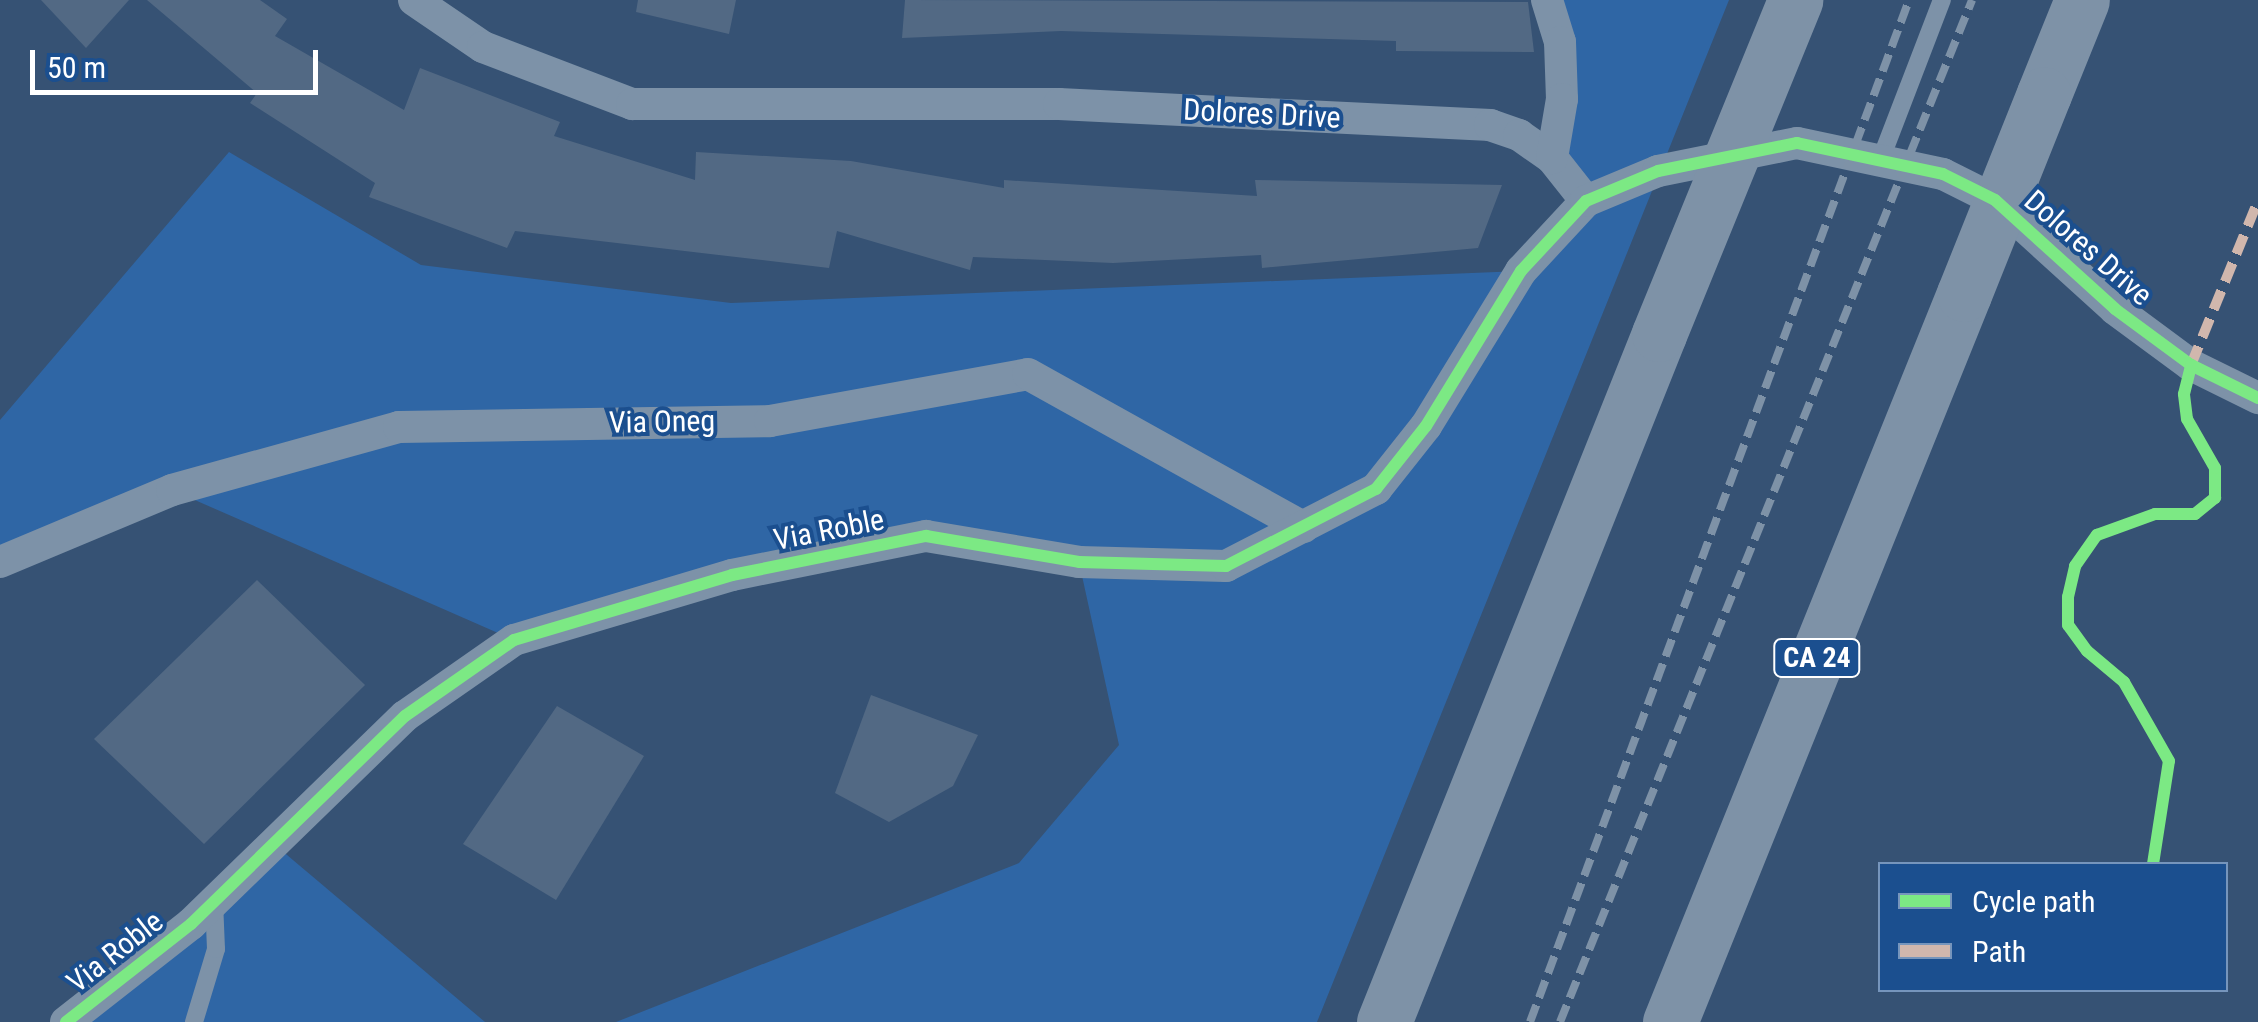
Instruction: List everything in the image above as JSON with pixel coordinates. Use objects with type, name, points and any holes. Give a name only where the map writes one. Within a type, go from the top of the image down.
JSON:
[{"type":"highway","points":[[1384,1022],[1795,0]]},
{"type":"highway","name":"CA 24","points":[[1670,1022],[2082,0]]},
{"type":"street","name":"Dolores Drive","points":[[414,0],[482,46],[632,104],[1059,104],[1490,125],[1520,135],[1552,158],[1586,201],[1658,171],[1796,143],[1882,156],[1943,174],[1994,200],[2115,309],[2192,365],[2258,398]]},
{"type":"street","points":[[1547,0],[1560,42],[1562,99],[1552,158]]},
{"type":"street","name":"Via Roble","points":[[66,1022],[214,902],[405,716],[514,640],[732,575],[926,536],[1079,562],[1226,566],[1376,489],[1426,426],[1522,271],[1586,201]]},
{"type":"street","name":"Via Oneg","points":[[0,562],[172,490],[399,427],[770,420],[1028,374],[1302,527]]},
{"type":"lane","points":[[1882,156],[1942,0]]},
{"type":"lane","points":[[194,1022],[216,948],[214,902]]},
{"type":"shaded area","points":[[1546,0],[1729,0],[1317,1022],[616,1022],[1019,863],[1119,745],[1079,562],[926,536],[514,640],[172,490],[0,562],[0,420],[229,152],[421,265],[731,303],[1521,271],[1579,192],[1546,151]]},
{"type":"shaded area","points":[[274,844],[485,1022],[66,1022]]},
{"type":"building","points":[[41,0],[129,0],[86,48]]},
{"type":"building","points":[[147,0],[260,0],[287,19],[275,36],[404,110],[420,68],[560,122],[554,136],[695,180],[696,152],[851,161],[1004,188],[1004,180],[1257,196],[1255,180],[1502,185],[1478,248],[1262,268],[1261,255],[1113,263],[973,257],[970,270],[837,231],[829,268],[515,231],[507,248],[369,197],[375,183],[250,103],[257,93]]},
{"type":"building","points":[[638,0],[736,0],[729,34],[636,12]]},
{"type":"building","points":[[905,0],[1528,2],[1534,52],[1396,51],[1396,41],[1061,31],[902,38]]},
{"type":"building","points":[[257,580],[365,685],[204,844],[94,739]]},
{"type":"building","points":[[871,695],[978,735],[953,786],[889,822],[835,793]]},
{"type":"building","points":[[557,706],[644,756],[556,900],[463,844]]},
{"type":"railway","points":[[1530,1022],[1909,0]]},
{"type":"railway","points":[[1560,1022],[1972,0]]},
{"type":"marked path","points":[[2191,365],[2258,201]]},
{"type":"cycle path","points":[[66,1022],[191,924],[405,716],[514,640],[732,575],[926,536],[1079,562],[1226,566],[1376,489],[1426,426],[1521,271],[1586,201],[1658,171],[1797,143],[1943,174],[1995,200],[2115,309],[2191,365],[2258,398]]},
{"type":"cycle path","points":[[2153,862],[2169,761],[2124,682],[2087,651],[2068,625],[2068,597],[2075,566],[2097,535],[2155,514],[2195,514],[2215,498],[2215,468],[2187,419],[2184,394],[2191,365]]}]
